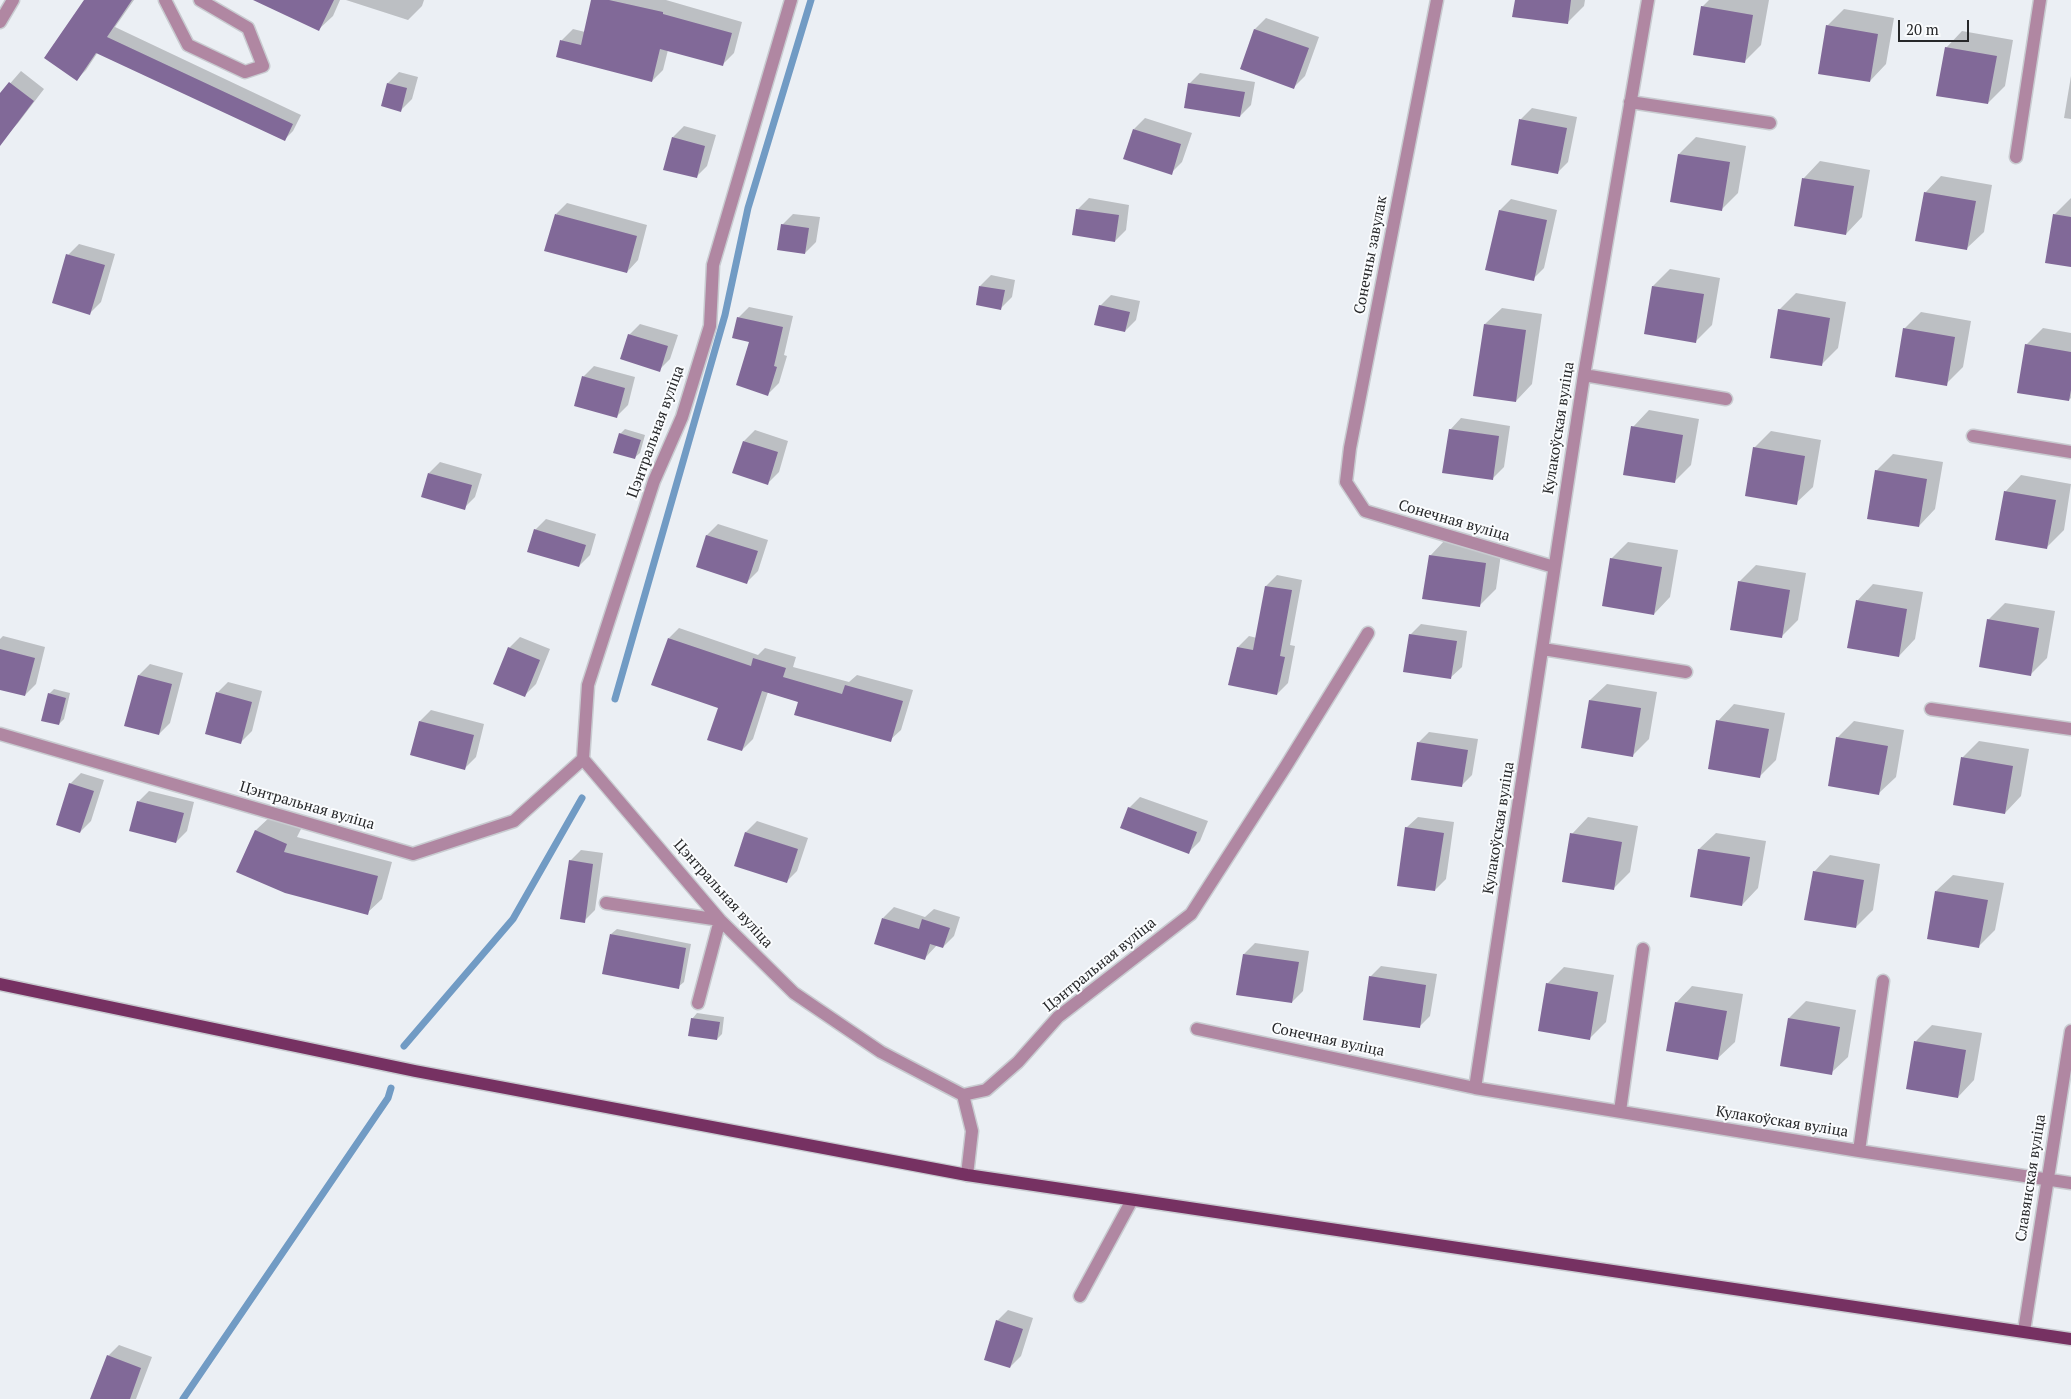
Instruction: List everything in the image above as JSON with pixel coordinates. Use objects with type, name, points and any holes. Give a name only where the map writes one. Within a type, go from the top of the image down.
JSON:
[{"type":"main road","points":[[0,984],[415,1071],[967,1175],[2024,1330],[2071,1339]]},
{"type":"street","points":[[0,22],[13,0]]},
{"type":"street","points":[[165,0],[188,45],[245,72],[262,66],[248,28],[200,0]]},
{"type":"street","name":"Цэнтральная вуліца","points":[[791,0],[713,265],[710,326],[682,417],[654,481],[588,684],[583,759],[720,920],[794,993],[881,1052],[963,1095],[986,1090],[1018,1062],[1058,1016],[1190,914],[1286,766],[1368,633]]},
{"type":"street","name":"Сонечны завулак","points":[[1365,511],[1346,482],[1350,448],[1437,0]]},
{"type":"street","name":"Кулакоўская вуліца","points":[[1648,0],[1584,375],[1475,1088],[1859,1151],[2071,1183]]},
{"type":"street","points":[[2016,157],[2040,0]]},
{"type":"street","points":[[1630,102],[1770,124]]},
{"type":"street","points":[[1584,375],[1726,399]]},
{"type":"street","points":[[1973,436],[2071,452]]},
{"type":"street","name":"Сонечная вуліца","points":[[1365,511],[1554,567]]},
{"type":"street","points":[[1543,649],[1686,672]]},
{"type":"street","points":[[1931,709],[2071,729]]},
{"type":"street","name":"Цэнтральная вуліца","points":[[0,734],[413,854],[514,821],[583,759]]},
{"type":"street","points":[[606,903],[720,920],[698,1003]]},
{"type":"street","points":[[1620,1111],[1643,949]]},
{"type":"street","points":[[1859,1151],[1883,981]]},
{"type":"street","name":"Сонечная вуліца","points":[[1197,1029],[1475,1088]]},
{"type":"street","name":"Славянская вуліца","points":[[2024,1330],[2071,1031]]},
{"type":"street","points":[[963,1095],[972,1131],[967,1175]]},
{"type":"street","points":[[1080,1296],[1132,1200]]},
{"type":"building","points":[[84,0],[132,0],[107,37],[293,124],[285,141],[96,53],[77,81],[44,58]]},
{"type":"building","points":[[253,0],[334,0],[319,31]]},
{"type":"building","points":[[591,0],[609,0],[663,12],[663,14],[732,33],[723,66],[660,49],[652,82],[556,57],[560,40],[581,45]]},
{"type":"building","points":[[1515,0],[1571,0],[1568,24],[1512,17]]},
{"type":"building","points":[[1701,6],[1753,15],[1745,63],[1693,55]]},
{"type":"building","points":[[1826,25],[1878,34],[1870,82],[1818,74]]},
{"type":"building","points":[[1254,29],[1309,48],[1294,89],[1240,69]]},
{"type":"building","points":[[1945,47],[1997,56],[1988,104],[1936,96]]},
{"type":"building","points":[[9,82],[34,101],[0,146],[0,93]]},
{"type":"building","points":[[387,83],[407,88],[401,112],[381,106]]},
{"type":"building","points":[[1188,83],[1245,92],[1240,117],[1184,108]]},
{"type":"building","points":[[1519,119],[1567,128],[1558,174],[1511,165]]},
{"type":"building","points":[[1133,129],[1181,144],[1172,175],[1123,159]]},
{"type":"building","points":[[672,137],[705,146],[697,178],[663,170]]},
{"type":"building","points":[[1678,154],[1730,162],[1722,211],[1670,202]]},
{"type":"building","points":[[1802,178],[1854,186],[1846,235],[1794,226]]},
{"type":"building","points":[[1924,192],[1976,201],[1967,250],[1915,241]]},
{"type":"building","points":[[1076,209],[1119,215],[1115,242],[1072,235]]},
{"type":"building","points":[[1499,210],[1547,220],[1534,281],[1485,270]]},
{"type":"building","points":[[555,214],[637,236],[627,273],[544,251]]},
{"type":"building","points":[[2053,214],[2071,217],[2071,267],[2045,263]]},
{"type":"building","points":[[781,224],[809,228],[805,254],[777,250]]},
{"type":"building","points":[[66,254],[105,265],[90,315],[52,303]]},
{"type":"building","points":[[979,286],[1005,290],[1001,310],[976,305]]},
{"type":"building","points":[[1652,286],[1704,294],[1696,343],[1644,334]]},
{"type":"building","points":[[1099,305],[1130,312],[1125,332],[1094,325]]},
{"type":"building","points":[[1778,309],[1830,318],[1822,366],[1770,358]]},
{"type":"building","points":[[737,317],[783,327],[774,366],[777,367],[768,396],[736,385],[749,342],[732,338]]},
{"type":"building","points":[[1484,324],[1526,330],[1516,402],[1473,396]]},
{"type":"building","points":[[1903,328],[1955,337],[1947,386],[1895,377]]},
{"type":"building","points":[[628,334],[668,346],[660,372],[620,359]]},
{"type":"building","points":[[2025,344],[2071,352],[2071,390],[2069,401],[2017,393]]},
{"type":"building","points":[[582,376],[625,388],[617,418],[574,406]]},
{"type":"building","points":[[1631,426],[1683,435],[1675,483],[1623,475]]},
{"type":"building","points":[[1449,429],[1499,436],[1493,480],[1442,473]]},
{"type":"building","points":[[619,433],[641,440],[635,459],[613,453]]},
{"type":"building","points":[[743,441],[778,452],[768,485],[732,473]]},
{"type":"building","points":[[1753,447],[1805,456],[1797,505],[1745,496]]},
{"type":"building","points":[[1875,470],[1927,479],[1919,527],[1867,519]]},
{"type":"building","points":[[428,473],[472,485],[465,510],[421,497]]},
{"type":"building","points":[[2004,491],[2056,500],[2047,549],[1995,540]]},
{"type":"building","points":[[534,529],[586,545],[579,567],[527,552]]},
{"type":"building","points":[[706,535],[758,551],[747,584],[696,567]]},
{"type":"building","points":[[1429,555],[1486,563],[1480,607],[1422,599]]},
{"type":"building","points":[[1610,558],[1662,567],[1654,615],[1602,606]]},
{"type":"building","points":[[1738,581],[1790,590],[1782,638],[1730,630]]},
{"type":"building","points":[[1265,586],[1292,590],[1280,656],[1285,657],[1277,695],[1228,685],[1237,647],[1253,650]]},
{"type":"building","points":[[1856,600],[1907,609],[1899,657],[1847,648]]},
{"type":"building","points":[[1987,619],[2039,628],[2031,676],[1979,667]]},
{"type":"building","points":[[1409,634],[1457,641],[1451,679],[1403,672]]},
{"type":"building","points":[[668,638],[751,666],[753,658],[786,668],[783,677],[842,694],[845,685],[903,701],[891,742],[794,715],[798,702],[762,691],[742,751],[707,740],[718,708],[651,685]]},
{"type":"building","points":[[508,647],[540,660],[525,697],[493,684]]},
{"type":"building","points":[[0,649],[35,658],[25,696],[0,690]]},
{"type":"building","points":[[138,675],[172,684],[159,735],[124,726]]},
{"type":"building","points":[[216,692],[252,702],[241,744],[205,734]]},
{"type":"building","points":[[48,693],[66,698],[59,725],[41,721]]},
{"type":"building","points":[[1589,700],[1641,708],[1633,757],[1581,748]]},
{"type":"building","points":[[1716,720],[1769,729],[1760,778],[1708,769]]},
{"type":"building","points":[[419,721],[474,735],[465,770],[410,755]]},
{"type":"building","points":[[1836,737],[1888,746],[1879,795],[1828,786]]},
{"type":"building","points":[[1417,742],[1468,750],[1462,787],[1411,780]]},
{"type":"building","points":[[1961,757],[2013,766],[2005,814],[1953,805]]},
{"type":"building","points":[[69,783],[94,791],[80,833],[56,825]]},
{"type":"building","points":[[137,801],[184,813],[176,843],[129,831]]},
{"type":"building","points":[[1128,807],[1197,832],[1189,854],[1120,828]]},
{"type":"building","points":[[1405,827],[1444,833],[1435,891],[1397,886]]},
{"type":"building","points":[[255,830],[287,844],[284,852],[378,876],[368,915],[285,893],[236,872]]},
{"type":"building","points":[[745,832],[798,849],[787,883],[734,866]]},
{"type":"building","points":[[1570,833],[1622,842],[1614,890],[1562,882]]},
{"type":"building","points":[[1698,849],[1750,857],[1742,906],[1690,897]]},
{"type":"building","points":[[569,860],[593,864],[585,923],[560,919]]},
{"type":"building","points":[[1813,871],[1864,880],[1856,928],[1804,920]]},
{"type":"building","points":[[1935,891],[1988,900],[1979,948],[1927,939]]},
{"type":"building","points":[[882,918],[919,929],[922,919],[950,928],[943,948],[930,944],[925,960],[874,944]]},
{"type":"building","points":[[610,934],[686,948],[679,989],[602,974]]},
{"type":"building","points":[[1243,954],[1299,962],[1292,1003],[1236,995]]},
{"type":"building","points":[[1369,976],[1426,985],[1420,1028],[1363,1020]]},
{"type":"building","points":[[1546,983],[1598,992],[1590,1040],[1538,1031]]},
{"type":"building","points":[[1675,1002],[1727,1011],[1718,1060],[1666,1051]]},
{"type":"building","points":[[691,1018],[720,1022],[717,1040],[688,1036]]},
{"type":"building","points":[[1788,1018],[1840,1027],[1832,1075],[1780,1066]]},
{"type":"building","points":[[1914,1041],[1966,1050],[1958,1098],[1906,1089]]},
{"type":"building","points":[[996,1320],[1023,1329],[1010,1368],[984,1360]]},
{"type":"building","points":[[107,1355],[141,1368],[130,1399],[90,1399]]},
{"type":"waterway","points":[[615,699],[725,315],[748,208],[811,0]]},
{"type":"waterway","points":[[404,1046],[513,919],[582,798]]},
{"type":"waterway","points":[[183,1399],[388,1098],[391,1088]]}]
